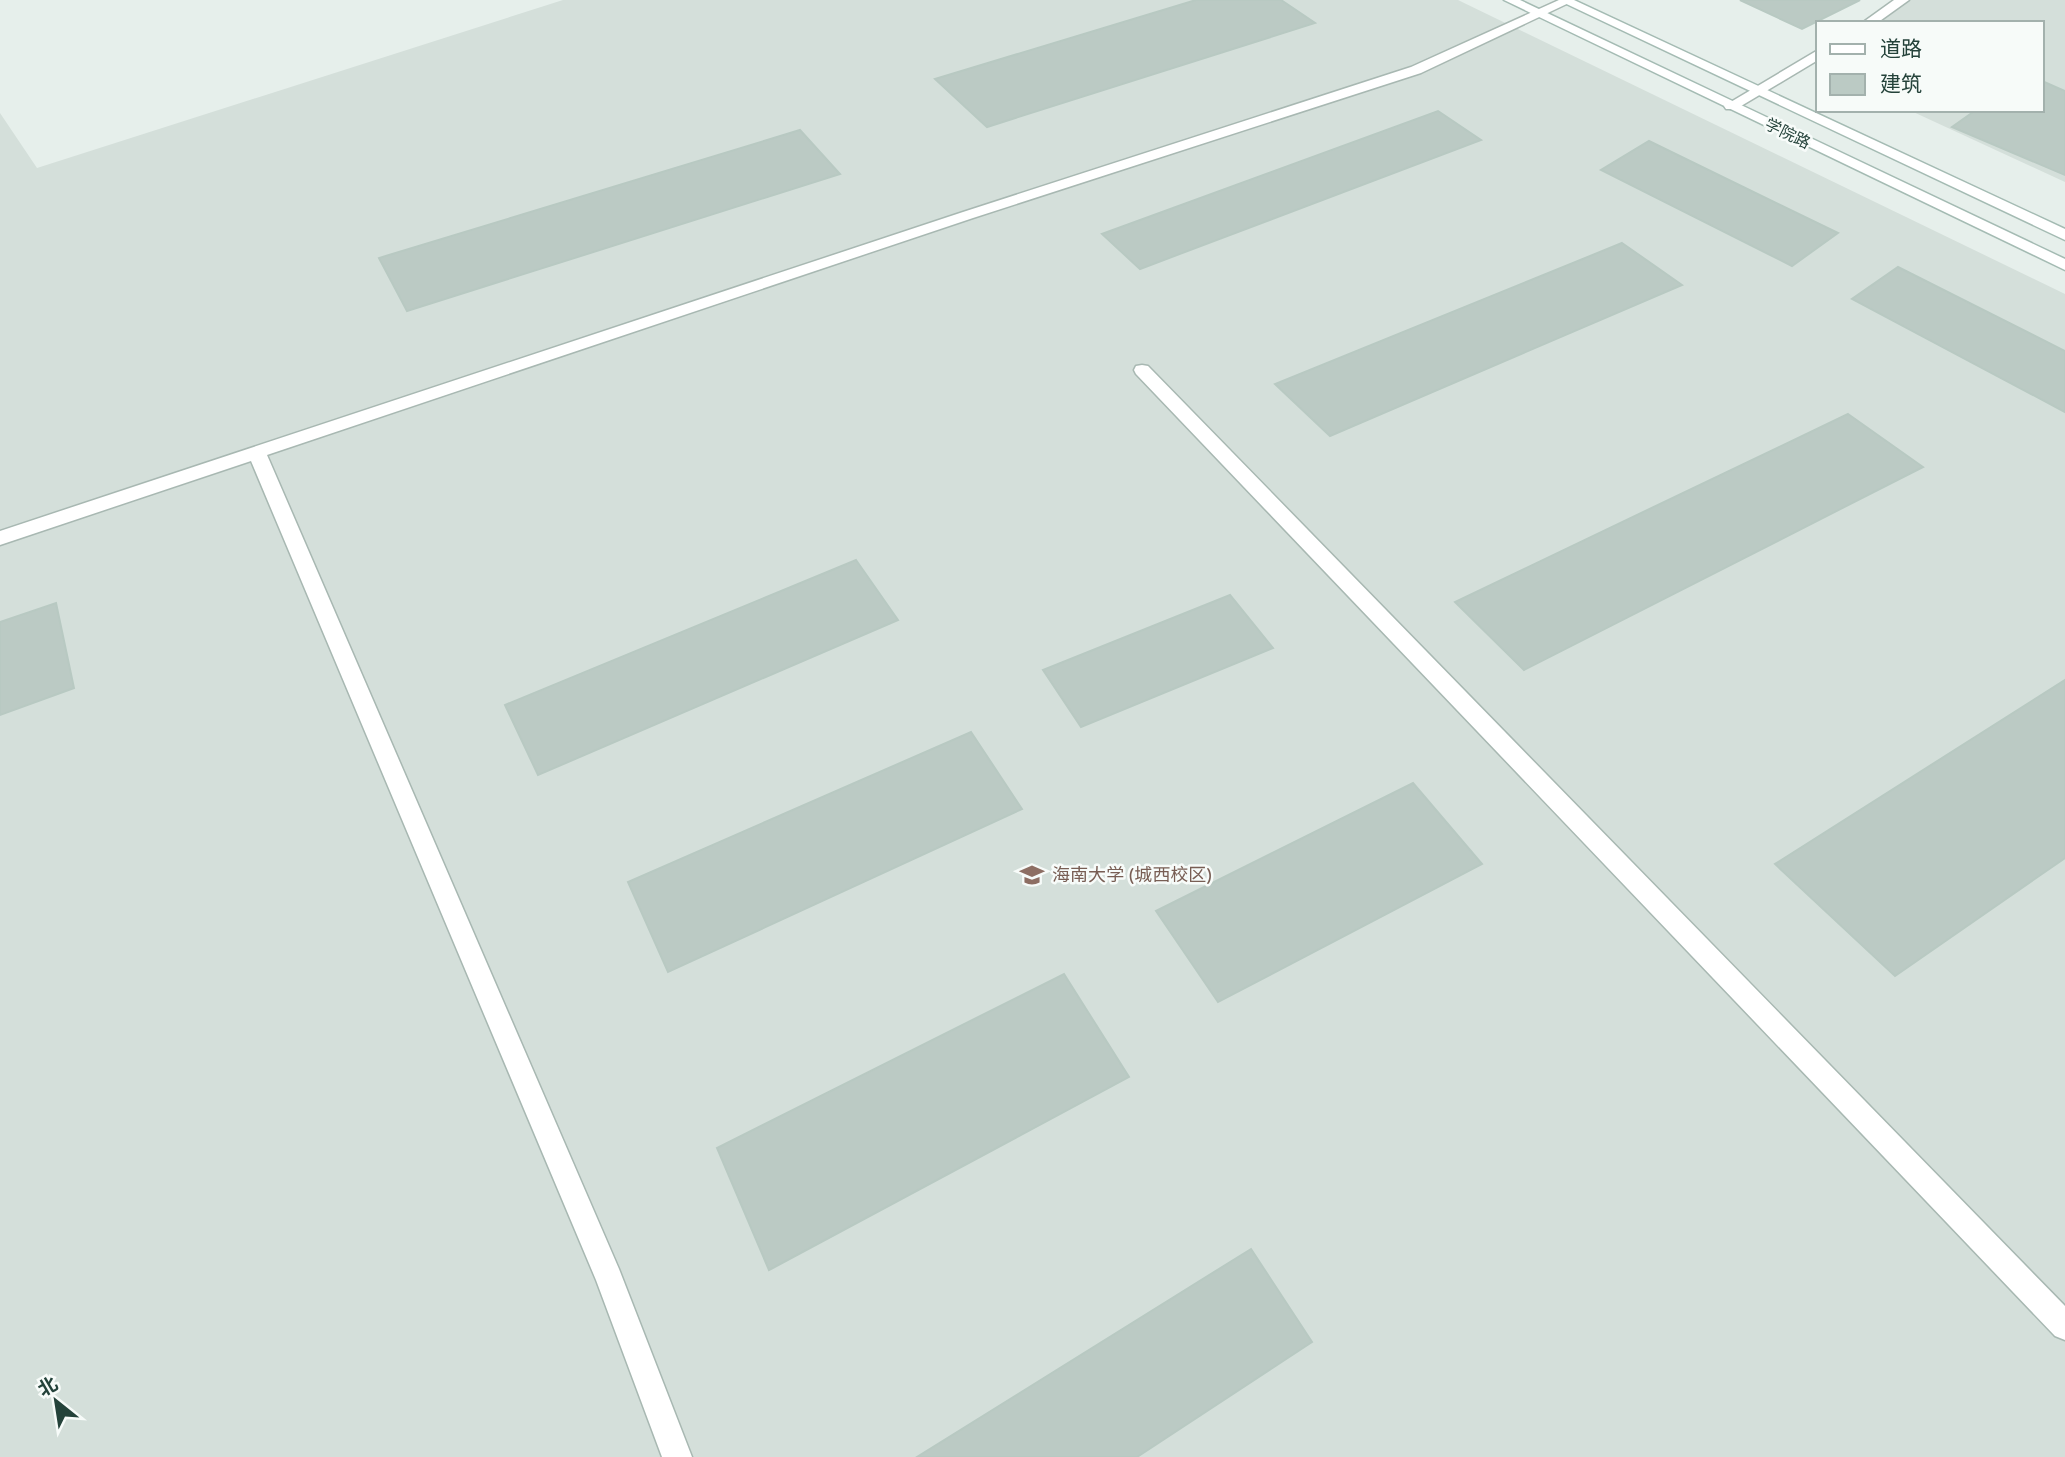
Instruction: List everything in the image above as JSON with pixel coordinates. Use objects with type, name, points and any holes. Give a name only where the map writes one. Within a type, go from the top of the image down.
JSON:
[{"type":"street","name":"学院路","points":[[1510,0],[2065,265]]},
{"type":"street","points":[[1871,21],[1903,0]]},
{"type":"street","name":"学院路","points":[[1566,1],[2065,234]]},
{"type":"street","points":[[0,538],[981,211],[1416,70],[1566,1]]},
{"type":"street","points":[[1731,106],[1816,55]]},
{"type":"street","points":[[1142,370],[2065,1326]]},
{"type":"street","points":[[257,453],[609,1279],[677,1457]]},
{"type":"shaded area","name":"海南大学 (城西校区)","points":[[563,0],[1458,0],[2065,294],[2065,1457],[0,1457],[0,113],[37,168]]},
{"type":"shaded area","points":[[1895,0],[2065,0],[2065,182],[1913,112],[2044,112],[2044,21],[1875,21]]},
{"type":"building","points":[[1196,0],[1281,0],[1315,23],[987,127],[935,79]]},
{"type":"building","points":[[1740,0],[1860,0],[1802,29]]},
{"type":"building","points":[[2044,82],[2065,91],[2065,175],[1952,127],[1973,112],[2044,112]]},
{"type":"building","points":[[1438,111],[1481,140],[1140,269],[1102,234]]},
{"type":"building","points":[[800,130],[840,174],[407,311],[379,258]]},
{"type":"building","points":[[1649,141],[1838,233],[1792,266],[1601,170]]},
{"type":"building","points":[[1622,243],[1682,285],[1330,436],[1275,384]]},
{"type":"building","points":[[1898,267],[2065,351],[2065,412],[1852,299]]},
{"type":"building","points":[[1848,414],[1923,467],[1524,670],[1455,602]]},
{"type":"building","points":[[856,560],[898,620],[538,775],[505,705]]},
{"type":"building","points":[[1230,595],[1273,648],[1081,727],[1043,670]]},
{"type":"building","points":[[56,603],[74,688],[0,715],[0,622]]},
{"type":"building","points":[[2065,680],[2065,858],[1895,976],[1775,864]]},
{"type":"building","points":[[971,732],[1022,809],[668,972],[628,882]]},
{"type":"building","points":[[1413,783],[1482,864],[1218,1002],[1156,911]]},
{"type":"building","points":[[1064,974],[1129,1077],[769,1270],[717,1148]]},
{"type":"building","points":[[1251,1249],[1312,1342],[1137,1457],[917,1457]]},
{"type":"place","name":"海南大学 (城西校区)","points":[[1032,875]]}]
